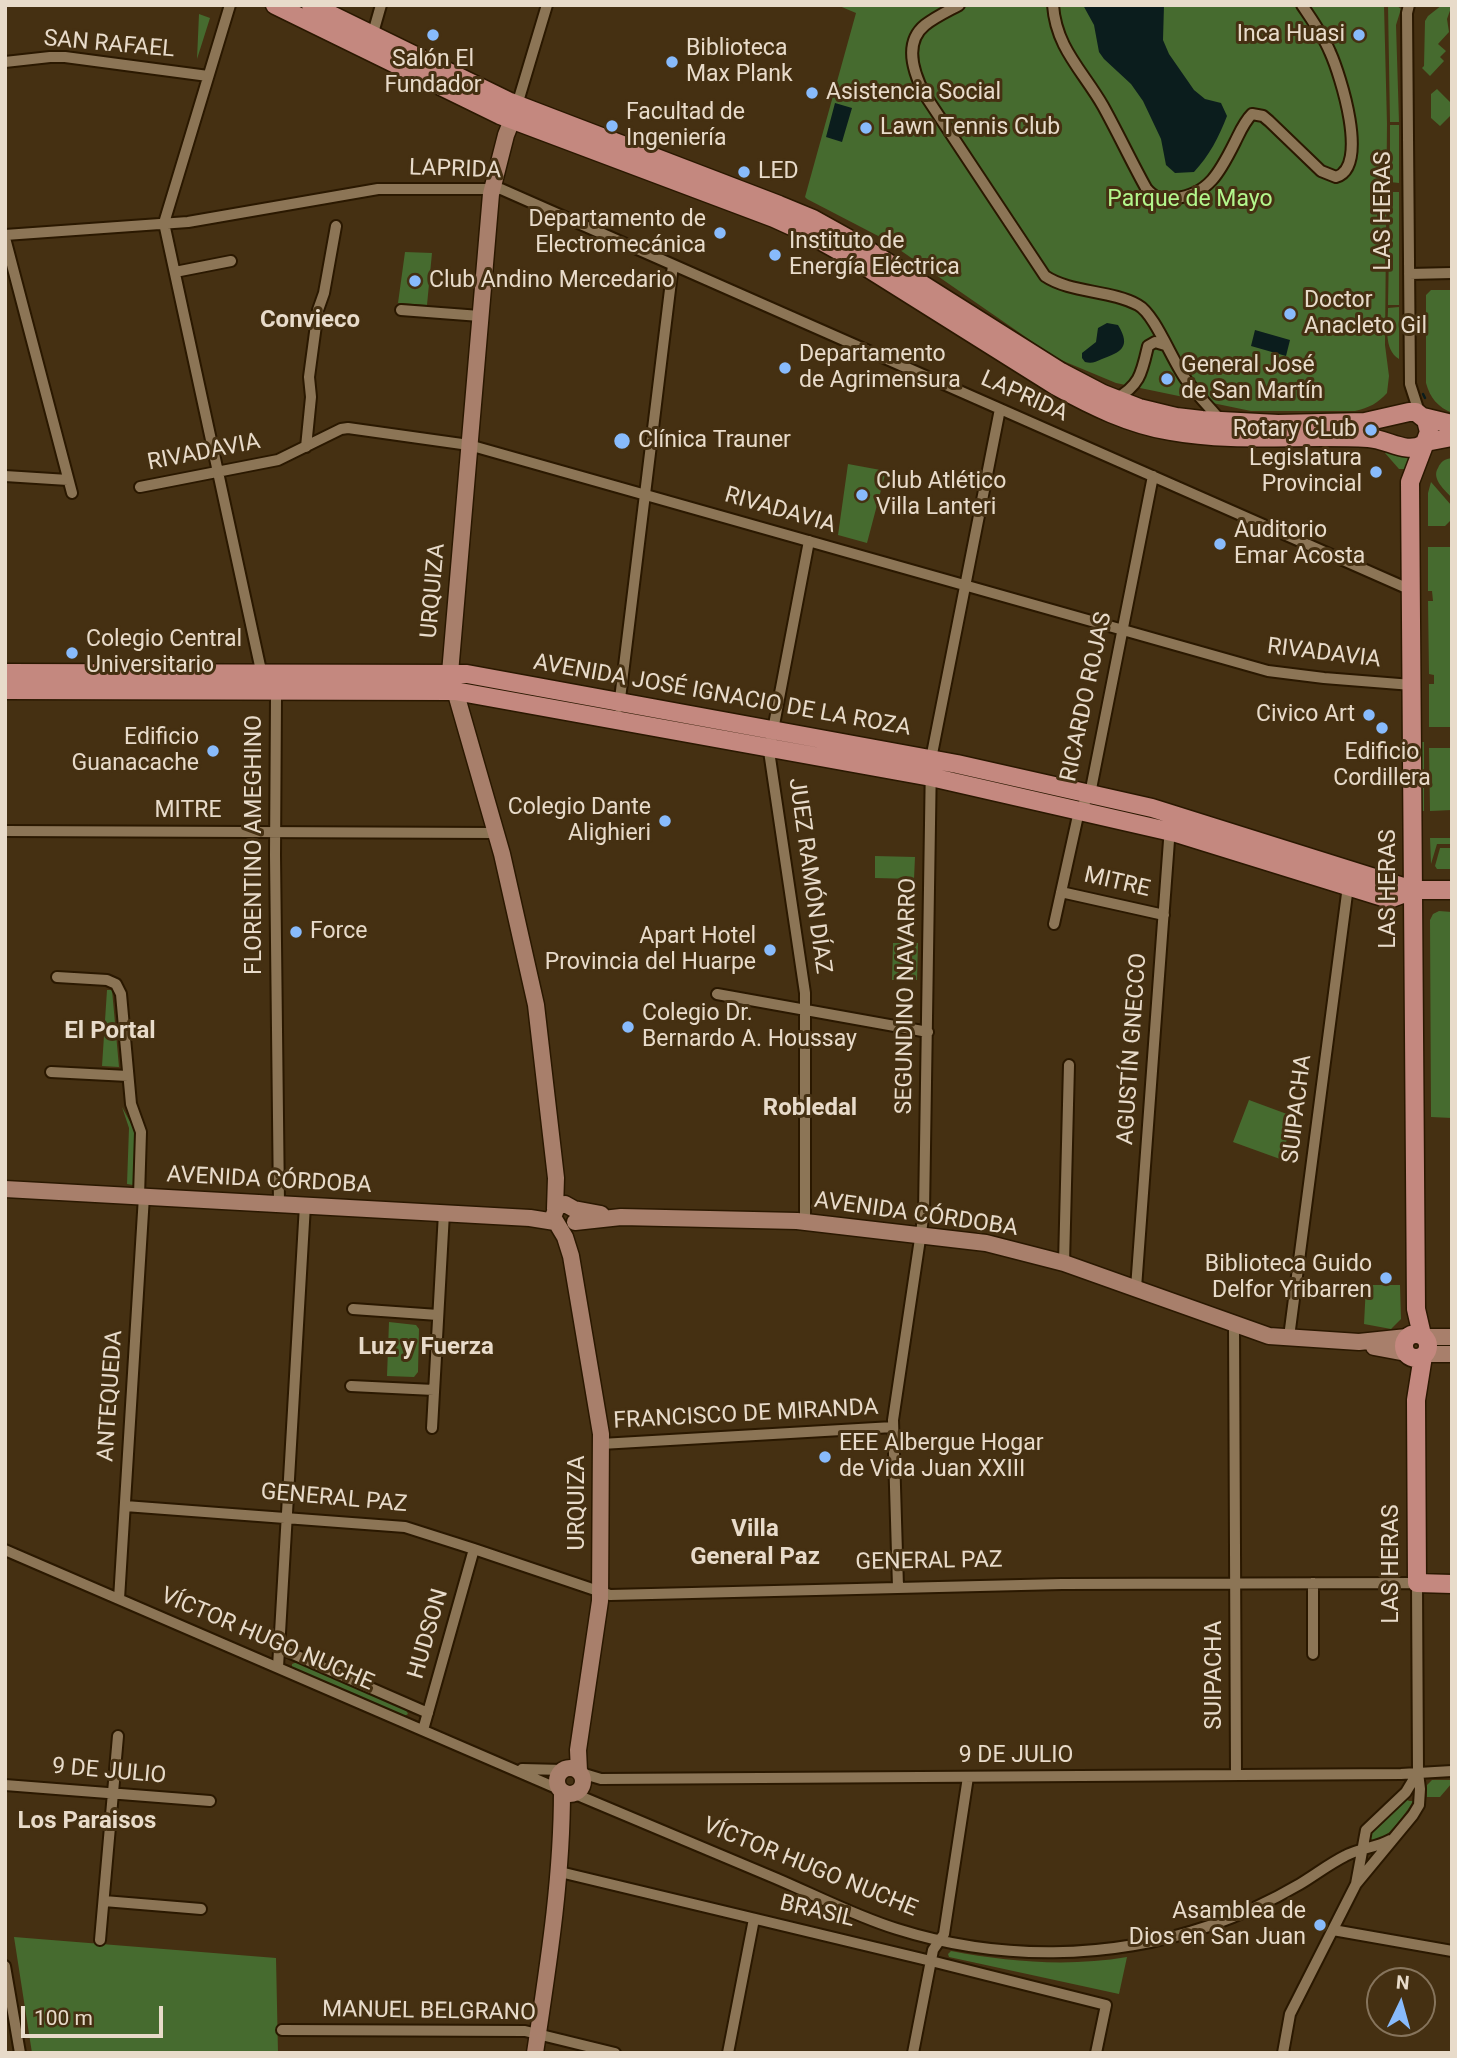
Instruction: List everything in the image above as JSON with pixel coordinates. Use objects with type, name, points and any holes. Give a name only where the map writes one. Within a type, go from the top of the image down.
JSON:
[{"type":"main road","points":[[275,5],[370,43],[515,112],[807,233],[852,258],[1046,380],[1123,418],[1160,429],[1197,434],[1365,438],[1412,449],[1452,437]]},
{"type":"main road","points":[[311,5],[370,43]]},
{"type":"main road","points":[[515,112],[813,219],[858,244],[1061,372],[1139,408],[1176,417],[1222,422],[1365,422],[1415,415],[1452,424]]},
{"type":"main road","points":[[1400,446],[1395,441],[1392,429],[1394,422],[1415,415]]},
{"type":"main road","points":[[1415,415],[1429,426],[1425,443]]},
{"type":"main road","name":"LAS HERAS","points":[[1417,1583],[1418,1345],[1410,482],[1425,443]]},
{"type":"main road","name":"AVENIDA JOSÉ IGNACIO DE LA ROZA","points":[[5,673],[264,674],[452,683],[516,691],[533,686],[618,711]]},
{"type":"main road","name":"AVENIDA JOSÉ IGNACIO DE LA ROZA","points":[[5,690],[272,691],[452,683],[771,739],[858,764],[884,761],[912,764],[1090,794],[1153,808],[1171,823],[1389,899],[1413,890]]},
{"type":"main road","name":"AVENIDA JOSÉ IGNACIO DE LA ROZA","points":[[771,739],[840,743],[1079,811],[1171,823],[1413,890],[1452,890]]},
{"type":"main road","points":[[1079,811],[1102,804],[1118,808],[1153,808]]},
{"type":"main road","name":"GENERAL PAZ","points":[[1417,1583],[1452,1584]]},
{"type":"street","name":"FLORENTINO AMEGHINO","points":[[230,5],[164,224],[260,666],[276,698],[279,1204]]},
{"type":"street","points":[[370,43],[381,5]]},
{"type":"street","name":"URQUIZA","points":[[547,5],[506,135],[493,189],[469,445],[452,683],[496,833],[536,1005],[556,1178],[601,1434],[600,1592],[578,1750],[572,1771]]},
{"type":"street","points":[[959,5],[926,24],[916,36],[913,66],[925,95],[1045,276],[1138,305],[1149,316],[1187,382],[1222,422]]},
{"type":"street","points":[[1053,5],[1060,40],[1102,103],[1146,188],[1154,196],[1168,199],[1188,196],[1209,184],[1252,114],[1263,116],[1321,171],[1336,177],[1343,175],[1352,155],[1345,92],[1328,48],[1302,5]]},
{"type":"street","name":"LAS HERAS","points":[[1409,5],[1410,384],[1415,415]]},
{"type":"street","name":"SAN RAFAEL","points":[[5,62],[58,57],[208,76]]},
{"type":"street","name":"LAPRIDA","points":[[5,237],[188,222],[378,189],[501,189],[1411,590]]},
{"type":"street","points":[[306,447],[311,397],[309,377],[317,310],[324,293],[336,226]]},
{"type":"street","points":[[5,237],[72,493]]},
{"type":"street","points":[[175,272],[231,261]]},
{"type":"street","points":[[618,711],[673,265]]},
{"type":"street","points":[[1409,274],[1452,273]]},
{"type":"street","points":[[401,310],[481,316]]},
{"type":"street","points":[[1115,399],[1139,379],[1149,346],[1156,342],[1165,345]]},
{"type":"street","name":"SEGUNDINO NAVARRO","points":[[898,1587],[893,1427],[924,1212],[931,768],[1000,409]]},
{"type":"street","name":"RIVADAVIA","points":[[140,487],[278,460],[341,429],[353,428],[469,445],[1268,671],[1412,685]]},
{"type":"street","points":[[5,476],[68,480]]},
{"type":"street","name":"RICARDO ROJAS","points":[[1054,924],[1079,811],[1090,794],[1153,476]]},
{"type":"street","name":"JUEZ RAMÓN DÍAZ","points":[[805,1222],[805,993],[771,739],[809,541]]},
{"type":"street","name":"AGUSTÍN GNECCO","points":[[1136,1288],[1171,823]]},
{"type":"street","name":"MITRE","points":[[5,831],[496,833]]},
{"type":"street","name":"SUIPACHA","points":[[1289,1337],[1348,886]]},
{"type":"street","name":"MITRE","points":[[1061,892],[1164,915]]},
{"type":"street","name":"ANTEQUEDA","points":[[57,977],[107,980],[116,984],[121,994],[131,1104],[141,1132],[141,1196],[120,1599]]},
{"type":"street","points":[[717,994],[928,1032]]},
{"type":"street","points":[[1064,1262],[1069,1065]]},
{"type":"street","points":[[51,1072],[128,1076]]},
{"type":"street","name":"AVENIDA CÓRDOBA","points":[[5,1189],[530,1218],[564,1216],[805,1222],[986,1243],[1064,1262],[1269,1336],[1359,1342],[1377,1348],[1418,1345],[1452,1337]]},
{"type":"street","points":[[278,1667],[305,1205]]},
{"type":"street","points":[[432,1429],[444,1213]]},
{"type":"street","points":[[353,1309],[438,1315]]},
{"type":"street","name":"SUIPACHA","points":[[1234,1323],[1236,1775]]},
{"type":"street","name":"AVENIDA CÓRDOBA","points":[[1418,1345],[1452,1354]]},
{"type":"street","points":[[351,1386],[434,1390]]},
{"type":"street","name":"FRANCISCO DE MIRANDA","points":[[601,1444],[893,1427]]},
{"type":"street","name":"GENERAL PAZ","points":[[125,1506],[405,1527],[610,1595],[898,1587],[1417,1583]]},
{"type":"street","name":"HUDSON","points":[[423,1730],[474,1549]]},
{"type":"street","name":"VÍCTOR HUGO NUCHE","points":[[5,1550],[568,1792],[893,1928],[940,1940],[991,1949],[1051,1952],[1151,1942],[1190,1932],[1247,1911],[1343,1857],[1392,1838]]},
{"type":"street","points":[[1313,1583],[1313,1654]]},
{"type":"street","name":"LAS HERAS","points":[[1283,2053],[1290,2014],[1356,1884],[1419,1805],[1417,1583]]},
{"type":"street","name":"VÍCTOR HUGO NUCHE","points":[[279,1648],[428,1713]]},
{"type":"street","points":[[100,1940],[118,1736]]},
{"type":"street","name":"VÍCTOR HUGO NUCHE","points":[[512,1768],[572,1771]]},
{"type":"street","points":[[535,2053],[568,1792],[557,1779],[572,1771],[584,1780],[583,1787],[568,1792]]},
{"type":"street","name":"9 DE JULIO","points":[[572,1771],[601,1779],[1401,1774],[1452,1771]]},
{"type":"street","name":"LAS HERAS","points":[[1356,1884],[1366,1830],[1406,1792],[1418,1772]]},
{"type":"street","points":[[913,2053],[933,1950],[944,1934],[968,1777]]},
{"type":"street","name":"9 DE JULIO","points":[[5,1785],[210,1801]]},
{"type":"street","name":"BRASIL","points":[[560,1872],[1106,2005],[1097,2053]]},
{"type":"street","points":[[104,1900],[201,1909]]},
{"type":"street","points":[[728,2053],[754,1919]]},
{"type":"street","points":[[1333,1930],[1452,1951]]},
{"type":"street","points":[[5,1967],[20,2053]]},
{"type":"street","name":"MANUEL BELGRANO","points":[[282,2030],[525,2031],[615,2053]]},
{"type":"green space","name":"Parque de Mayo","points":[[837,5],[1384,5],[1387,124],[1385,345],[1389,376],[1387,393],[1373,405],[1355,411],[1251,411],[1116,383],[1056,358],[884,239],[807,199],[805,197],[856,13]]},
{"type":"green space","points":[[1388,5],[1396,5],[1401,9],[1396,25],[1399,122],[1390,122]]},
{"type":"green space","points":[[1442,5],[1452,5],[1447,19],[1449,32],[1438,44],[1446,51],[1440,57],[1444,61],[1430,76],[1422,68],[1425,21]]},
{"type":"green space","points":[[199,14],[210,18],[197,59]]},
{"type":"green space","points":[[1437,89],[1452,104],[1452,114],[1440,126],[1431,118],[1431,94]]},
{"type":"green space","points":[[1390,125],[1399,125],[1399,183],[1390,182]]},
{"type":"green space","points":[[1390,192],[1399,192],[1399,305],[1388,305]]},
{"type":"green space","name":"Club Andino Mercedario","points":[[405,252],[432,253],[427,305],[398,303]]},
{"type":"green space","points":[[1431,290],[1452,290],[1452,413],[1435,401],[1426,383],[1426,295]]},
{"type":"green space","points":[[1399,307],[1399,359],[1388,343],[1387,329],[1388,308]]},
{"type":"green space","points":[[1387,450],[1412,453],[1410,469],[1399,469],[1385,453]]},
{"type":"green space","points":[[1452,458],[1452,498],[1440,484],[1436,472],[1440,464]]},
{"type":"green space","name":"Club Atlético Villa Lanteri","points":[[848,464],[886,471],[867,543],[838,535]]},
{"type":"green space","points":[[1431,482],[1451,505],[1451,520],[1445,526],[1428,526],[1428,493]]},
{"type":"green space","points":[[1428,547],[1452,547],[1452,727],[1429,727],[1429,684],[1434,684],[1434,675],[1429,674],[1428,601],[1433,601],[1432,591],[1428,591]]},
{"type":"green space","points":[[1421,742],[1424,742],[1424,811],[1421,811]]},
{"type":"green space","points":[[1429,748],[1452,748],[1452,810],[1430,811]]},
{"type":"green space","points":[[1430,838],[1452,838],[1452,844],[1437,844],[1431,864]]},
{"type":"green space","points":[[1440,848],[1452,848],[1452,869],[1437,869],[1435,866]]},
{"type":"green space","points":[[875,856],[915,857],[914,879],[875,878]]},
{"type":"green space","points":[[1439,911],[1452,912],[1452,1118],[1431,1117],[1430,920],[1433,914]]},
{"type":"green space","points":[[893,943],[918,943],[917,980],[892,980]]},
{"type":"green space","points":[[107,990],[112,990],[119,1067],[102,1066]]},
{"type":"green space","points":[[1249,1100],[1295,1117],[1280,1159],[1233,1142]]},
{"type":"green space","points":[[122,1107],[135,1131],[133,1185],[127,1184],[129,1128]]},
{"type":"green space","points":[[1366,1285],[1400,1285],[1401,1319],[1391,1329],[1364,1324]]},
{"type":"green space","points":[[389,1322],[416,1325],[419,1329],[418,1372],[414,1377],[387,1376]]},
{"type":"green space","points":[[297,1662],[406,1710],[408,1714],[403,1717],[292,1668],[292,1664]]},
{"type":"green space","points":[[1432,1780],[1452,1780],[1452,1783],[1440,1797],[1427,1797],[1427,1785]]},
{"type":"green space","points":[[1405,1798],[1413,1801],[1394,1827],[1379,1840],[1370,1839],[1370,1834]]},
{"type":"green space","points":[[14,1937],[276,1958],[278,2053],[32,2053]]},
{"type":"green space","points":[[951,1951],[1039,1962],[1083,1962],[1127,1957],[1119,1994],[949,1957]]},
{"type":"shaded area","points":[[1083,5],[1164,5],[1163,40],[1169,54],[1194,90],[1205,99],[1221,103],[1227,116],[1213,146],[1194,172],[1175,173],[1166,165],[1161,139],[1143,101],[1131,84],[1099,52],[1094,25]]},
{"type":"shaded area","points":[[835,103],[852,108],[842,142],[826,137]]},
{"type":"shaded area","points":[[1107,323],[1118,325],[1124,339],[1122,348],[1095,362],[1085,362],[1082,353],[1096,342],[1098,328]]},
{"type":"shaded area","points":[[1255,330],[1290,340],[1286,356],[1251,346]]},
{"type":"waterway","points":[[1423,394],[1425,398]]},
{"type":"place","name":"Salón El Fundador","points":[[433,35]]},
{"type":"place","name":"Inca Huasi","points":[[1359,35]]},
{"type":"place","name":"Biblioteca Max Plank","points":[[672,62]]},
{"type":"place","name":"Asistencia Social","points":[[812,93]]},
{"type":"place","name":"Facultad de Ingeniería","points":[[612,126]]},
{"type":"place","name":"Lawn Tennis Club","points":[[866,128]]},
{"type":"place","name":"LED","points":[[744,172]]},
{"type":"place","name":"Departamento de Electromecánica","points":[[720,233]]},
{"type":"place","name":"Instituto de Energía Eléctrica","points":[[775,255]]},
{"type":"place","name":"Club Andino Mercedario","points":[[415,281]]},
{"type":"place","name":"Doctor Anacleto Gil","points":[[1290,314]]},
{"type":"place","name":"Departamento de Agrimensura","points":[[785,368]]},
{"type":"place","name":"General José de San Martín","points":[[1167,379]]},
{"type":"place","name":"Rotary CLub","points":[[1371,430]]},
{"type":"place","name":"Clínica Trauner","points":[[622,441]]},
{"type":"place","name":"Legislatura Provincial","points":[[1376,472]]},
{"type":"place","name":"Club Atlético Villa Lanteri","points":[[862,495]]},
{"type":"place","name":"Auditorio Emar Acosta","points":[[1220,544]]},
{"type":"place","name":"Colegio Central Universitario","points":[[72,653]]},
{"type":"place","name":"Civico Art","points":[[1369,715]]},
{"type":"place","name":"Edificio Cordillera","points":[[1382,728]]},
{"type":"place","name":"Edificio Guanacache","points":[[213,751]]},
{"type":"place","name":"Colegio Dante Alighieri","points":[[665,821]]},
{"type":"place","name":"Force","points":[[296,932]]},
{"type":"place","name":"Apart Hotel Provincia del Huarpe","points":[[770,950]]},
{"type":"place","name":"Colegio Dr. Bernardo A. Houssay","points":[[628,1027]]},
{"type":"place","name":"Biblioteca Guido Delfor Yribarren","points":[[1386,1278]]},
{"type":"place","name":"EEE Albergue Hogar de Vida Juan XXIII","points":[[825,1457]]},
{"type":"place","name":"Asamblea de Dios en San Juan","points":[[1320,1925]]},
{"type":"district","name":"Convieco","points":[[310,321]]},
{"type":"district","name":"El Portal","points":[[110,1032]]},
{"type":"district","name":"Robledal","points":[[810,1109]]},
{"type":"district","name":"Luz y Fuerza","points":[[426,1348]]},
{"type":"district","name":"Villa General Paz","points":[[755,1544]]},
{"type":"district","name":"Los Paraisos","points":[[87,1822]]}]
